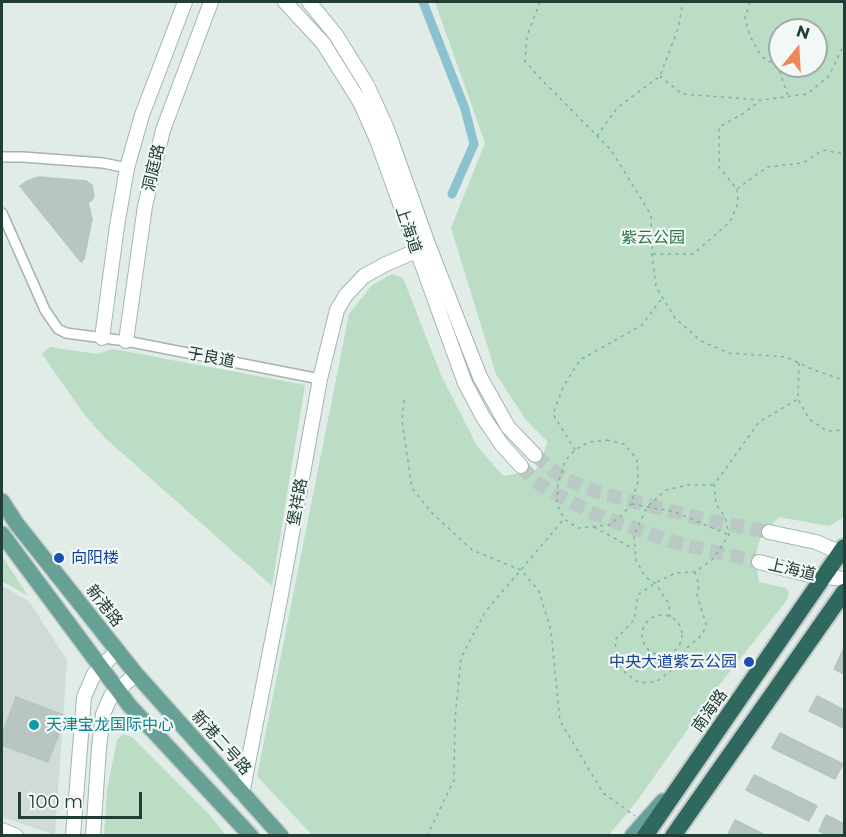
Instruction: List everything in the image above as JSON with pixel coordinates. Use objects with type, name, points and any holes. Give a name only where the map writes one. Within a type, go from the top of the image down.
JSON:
[{"type":"highway","name":"南海路","points":[[644,829],[685,780],[843,551]]},
{"type":"highway","points":[[673,836],[844,592]]},
{"type":"main road","name":"新港路","points":[[2,501],[22,531],[136,674]]},
{"type":"main road","points":[[2,534],[117,690],[251,836]]},
{"type":"main road","name":"新港二号路","points":[[136,674],[280,836]]},
{"type":"main road","points":[[682,836],[699,801]]},
{"type":"main road","points":[[632,836],[644,829]]},
{"type":"street","name":"洞庭路","points":[[102,338],[127,168],[142,115],[185,2]]},
{"type":"street","name":"洞庭路","points":[[126,341],[143,218],[163,130],[211,2]]},
{"type":"street","name":"上海道","points":[[285,2],[323,43],[355,93],[370,123],[449,344],[472,398],[494,434],[521,466]]},
{"type":"street","name":"上海道","points":[[309,2],[336,35],[367,85],[387,129],[480,377],[508,427],[535,455]]},
{"type":"street","points":[[2,157],[103,163],[127,168]]},
{"type":"street","name":"于良道","points":[[2,213],[45,309],[58,329],[78,336],[126,341],[320,379]]},
{"type":"street","name":"堡祥路","points":[[242,794],[320,379],[337,310],[345,295],[364,276],[416,251]]},
{"type":"street","name":"上海道","points":[[769,532],[816,542],[843,551]]},
{"type":"street","name":"上海道","points":[[759,562],[802,574],[844,579]]},
{"type":"street","points":[[74,836],[82,707],[91,680],[100,667],[117,651]]},
{"type":"street","points":[[93,836],[103,714],[107,703],[117,690],[136,674]]},
{"type":"street","points":[[69,836],[75,818]]},
{"type":"street","points":[[2,830],[16,836]]},
{"type":"path","points":[[540,2],[527,36],[525,61],[610,150],[651,215],[656,288],[675,318],[701,341],[729,352],[786,357],[844,380]]},
{"type":"path","points":[[597,136],[617,108],[660,76],[678,29],[683,2]]},
{"type":"path","points":[[750,2],[745,18],[750,36],[761,56],[778,67],[789,96]]},
{"type":"path","points":[[660,76],[682,94],[761,100],[807,94],[829,76],[844,44]]},
{"type":"path","points":[[652,254],[693,254],[730,222],[738,203],[737,189],[719,167],[719,127],[761,100]]},
{"type":"path","points":[[737,189],[767,167],[803,163],[824,150],[844,154]]},
{"type":"path","points":[[575,450],[553,414],[563,387],[580,360],[642,325],[662,297]]},
{"type":"path","points":[[799,363],[798,399],[809,419],[827,430],[844,430]]},
{"type":"path","points":[[695,572],[699,585],[697,595],[706,624],[703,634],[688,647],[673,669],[659,680],[648,683],[636,681],[622,670],[615,656],[615,648],[616,639],[634,620],[638,595],[655,583],[676,573],[695,572],[713,559],[729,535],[725,517],[716,504],[714,484],[759,422],[798,399]]},
{"type":"path","points":[[404,400],[402,421],[412,488],[431,512],[472,549],[520,570],[539,591],[551,631],[560,722],[603,793],[644,829]]},
{"type":"path","points":[[607,440],[624,444],[637,459],[638,481],[631,504],[609,525],[578,528],[564,519],[557,504],[558,484],[565,461],[575,450],[589,442],[607,440]]},
{"type":"path","points":[[670,617],[663,615],[651,618],[642,628],[642,641],[645,647],[656,655],[669,655],[680,646],[682,639],[680,626],[670,617],[669,604],[655,583],[645,577],[636,560],[634,535],[646,507],[666,490],[688,485],[714,484]]},
{"type":"path","points":[[631,504],[675,512],[729,535]]},
{"type":"path","points":[[427,836],[454,780],[455,720],[461,658],[485,612],[564,519]]},
{"type":"path","points":[[593,526],[635,549]]},
{"type":"shaded area","points":[[2,586],[29,601],[67,660],[55,835],[2,817]]},
{"type":"green space","name":"紫云公园","points":[[435,2],[844,2],[844,514],[841,519],[829,526],[779,517],[761,536],[755,557],[759,582],[786,588],[789,593],[787,600],[720,684],[636,802],[609,835],[312,835],[257,776],[349,314],[372,285],[392,274],[403,278],[441,375],[477,446],[503,476],[536,470],[548,442],[526,420],[496,374],[451,228],[485,143]]},
{"type":"green space","points":[[50,347],[97,354],[113,349],[305,385],[272,586],[105,438],[84,414],[42,354]]},
{"type":"green space","points":[[2,556],[28,596],[2,581]]},
{"type":"green space","points":[[123,734],[132,737],[208,813],[226,835],[104,835],[107,790],[117,740]]},
{"type":"building","points":[[39,177],[86,181],[92,185],[94,196],[88,202],[92,219],[84,259],[81,262],[20,186]]},
{"type":"building","points":[[844,648],[844,674],[834,669]]},
{"type":"building","points":[[817,696],[844,710],[844,728],[809,711]]},
{"type":"building","name":"天津宝龙国际中心","points":[[16,697],[66,716],[48,762],[2,745],[2,735]]},
{"type":"building","points":[[780,733],[843,764],[835,779],[772,748]]},
{"type":"building","points":[[754,775],[817,806],[809,821],[746,790]]},
{"type":"building","points":[[826,815],[844,824],[844,836],[829,836],[819,831]]},
{"type":"building","points":[[735,820],[767,836],[727,836]]},
{"type":"waterway","points":[[423,2],[465,109],[474,144],[452,194]]},
{"type":"tunnel","points":[[535,455],[563,478],[600,493],[711,521],[769,532]]},
{"type":"tunnel","points":[[521,466],[534,480],[548,490],[594,514],[673,542],[759,562]]},
{"type":"place","name":"向阳楼","points":[[59,558]]},
{"type":"place","name":"中央大道紫云公园","points":[[749,662]]},
{"type":"place","name":"天津宝龙国际中心","points":[[34,725]]}]
